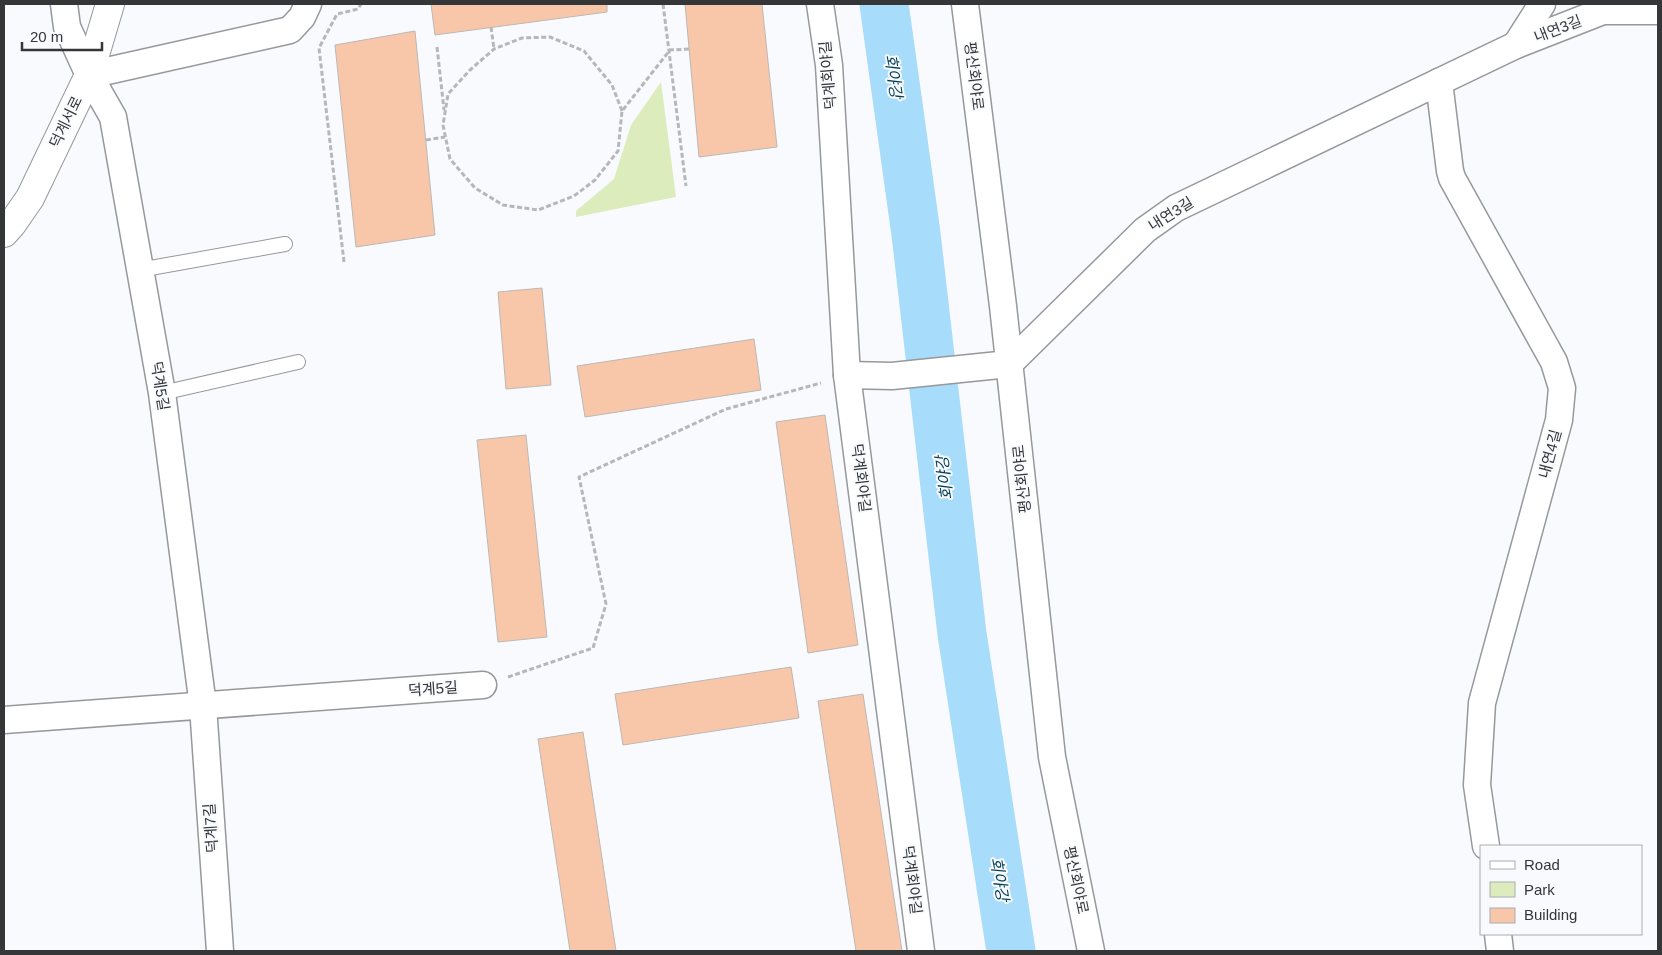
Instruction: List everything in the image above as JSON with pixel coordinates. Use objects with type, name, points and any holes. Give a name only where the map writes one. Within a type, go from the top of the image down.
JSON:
[{"type":"street","name":"덕계5길","points":[[64,4],[66,27],[89,75],[113,117],[162,393],[203,706]]},
{"type":"street","name":"덕계서로","points":[[4,233],[30,198],[89,75],[110,4]]},
{"type":"street","points":[[89,75],[290,30],[302,17],[308,4]]},
{"type":"street","name":"덕계회야길","points":[[820,4],[829,65],[847,375],[921,951]]},
{"type":"street","name":"평산회야로","points":[[965,4],[1009,364],[1052,757],[1091,951]]},
{"type":"street","name":"내연3길","points":[[1516,45],[1542,4]]},
{"type":"street","name":"내연3길","points":[[1009,364],[1145,230],[1176,208],[1516,45],[1603,11],[1650,8]]},
{"type":"street","name":"내연4길","points":[[1439,82],[1452,178],[1554,362],[1562,388],[1559,420],[1482,703],[1477,785],[1486,845]]},
{"type":"street","points":[[847,375],[892,376],[1009,364]]},
{"type":"street","name":"덕계5길","points":[[4,720],[483,685]]},
{"type":"street","name":"덕계7길","points":[[203,706],[220,951]]},
{"type":"street","points":[[1498,935],[1500,951]]},
{"type":"lane","points":[[139,270],[285,244]]},
{"type":"lane","points":[[162,393],[298,362]]},
{"type":"path","points":[[344,262],[319,48],[337,14],[358,9],[361,4]]},
{"type":"path","points":[[663,4],[686,186]]},
{"type":"path","points":[[491,27],[494,49]]},
{"type":"path","points":[[550,37],[584,51],[612,86],[622,111],[618,151],[595,180],[574,196],[538,210],[503,205],[475,188],[450,159],[443,125],[448,94],[470,70],[494,49],[522,38],[550,37]]},
{"type":"path","points":[[437,47],[445,113]]},
{"type":"path","points":[[622,111],[670,50],[689,49]]},
{"type":"path","points":[[426,140],[445,137]]},
{"type":"path","points":[[483,685],[593,648],[606,604],[579,477],[726,409],[847,375]]},
{"type":"green space","points":[[661,82],[676,197],[576,217],[576,211],[614,179],[631,125]]},
{"type":"building","points":[[431,4],[607,4],[607,12],[435,35]]},
{"type":"building","points":[[685,4],[762,4],[777,147],[699,157]]},
{"type":"building","points":[[415,31],[435,235],[356,247],[335,45]]},
{"type":"building","points":[[542,288],[551,385],[506,389],[498,292]]},
{"type":"building","points":[[754,339],[761,390],[585,417],[577,366]]},
{"type":"building","points":[[825,415],[858,645],[808,653],[776,422]]},
{"type":"building","points":[[526,435],[547,637],[498,642],[477,440]]},
{"type":"building","points":[[791,667],[799,718],[623,745],[615,694]]},
{"type":"building","points":[[863,694],[902,951],[856,951],[818,701]]},
{"type":"building","points":[[583,732],[616,951],[570,951],[538,739]]},
{"type":"waterway","name":"회야강","points":[[884,4],[916,234],[962,634],[1011,951]]}]
